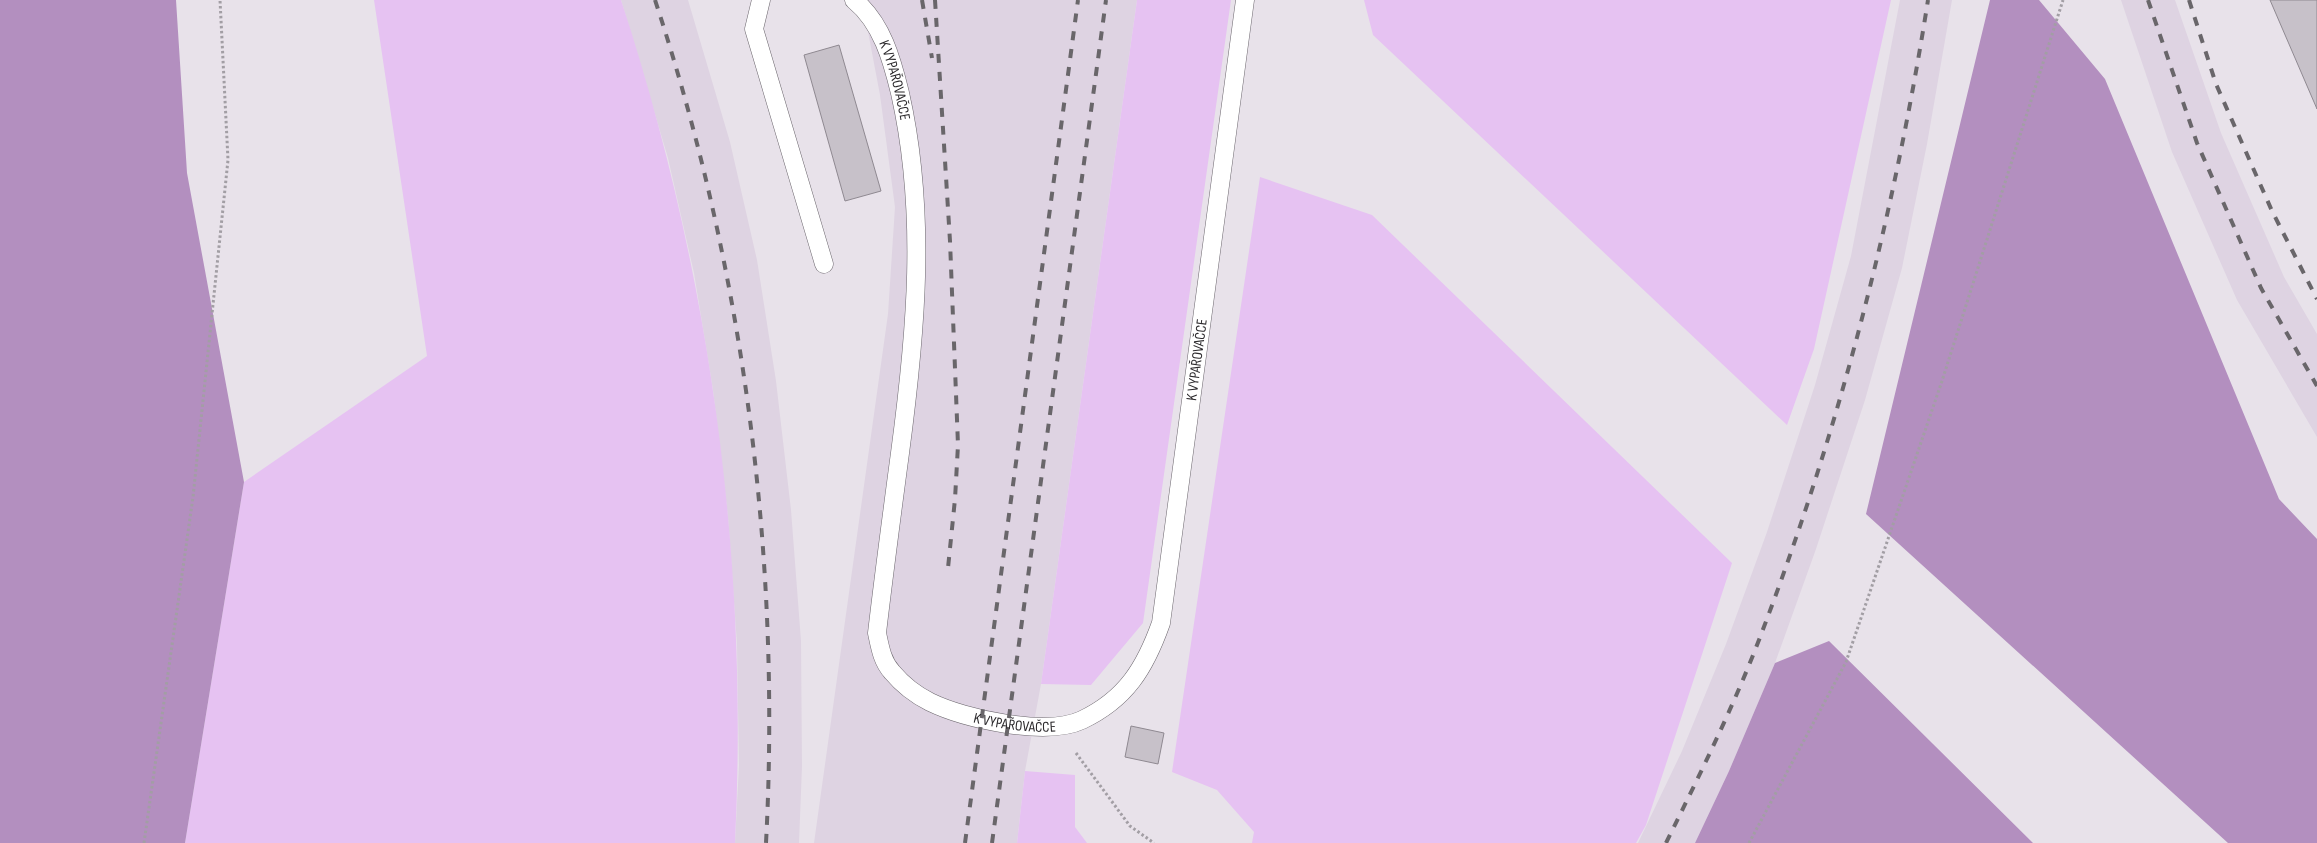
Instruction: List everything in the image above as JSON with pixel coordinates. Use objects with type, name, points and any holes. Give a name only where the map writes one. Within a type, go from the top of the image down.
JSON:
[{"type":"lane","points":[[760,0],[754,29],[824,264]]},
{"type":"lane","name":"K VYPAŘOVAČCE","points":[[854,0],[880,33],[892,59],[909,132],[916,193],[918,266],[912,358],[876,633],[882,655],[890,670],[903,683],[931,703],[982,719],[1039,728],[1059,728],[1080,721],[1101,710],[1122,692],[1138,675],[1150,654],[1161,623],[1245,0]]},
{"type":"path","points":[[144,843],[193,496],[228,160],[220,0]]},
{"type":"path","points":[[1748,843],[1846,662],[1942,381],[2062,0]]},
{"type":"path","points":[[1059,728],[1093,778],[1130,826],[1154,843]]},
{"type":"shaded area","points":[[0,0],[176,0],[187,173],[244,482],[185,843],[0,843]]},
{"type":"shaded area","points":[[374,0],[621,0],[652,102],[678,206],[700,311],[717,416],[729,522],[736,629],[738,736],[735,843],[185,843],[244,482],[427,356]]},
{"type":"shaded area","points":[[621,0],[688,0],[730,142],[757,260],[776,381],[791,510],[801,641],[802,766],[799,843],[735,843],[739,765],[737,644],[728,517],[713,390],[694,273],[668,158]]},
{"type":"shaded area","points":[[862,0],[1137,0],[1041,684],[1025,771],[1017,843],[814,843],[888,314],[895,207],[880,95]]},
{"type":"shaded area","points":[[1137,0],[1231,0],[1143,623],[1091,685],[1041,684]]},
{"type":"shaded area","points":[[1364,0],[1891,0],[1814,349],[1787,425],[1373,35]]},
{"type":"shaded area","points":[[1900,0],[1952,0],[1927,144],[1902,268],[1865,400],[1816,549],[1775,663],[1729,771],[1695,843],[1638,843],[1682,751],[1726,644],[1767,532],[1815,385],[1851,256]]},
{"type":"shaded area","points":[[1990,0],[2039,0],[2105,79],[2279,499],[2317,539],[2317,843],[2228,843],[1866,514]]},
{"type":"shaded area","points":[[2121,0],[2175,0],[2221,133],[2284,277],[2317,334],[2317,437],[2237,300],[2172,152]]},
{"type":"shaded area","points":[[1260,177],[1372,215],[1732,563],[1646,825],[1636,843],[1252,843],[1254,832],[1217,790],[1172,772]]},
{"type":"shaded area","points":[[1829,641],[2033,843],[1695,843],[1729,771],[1775,663]]},
{"type":"shaded area","points":[[1025,771],[1075,775],[1075,827],[1087,843],[1017,843]]},
{"type":"building","points":[[2270,0],[2317,0],[2317,109]]},
{"type":"building","points":[[839,45],[881,191],[845,201],[804,55]]},
{"type":"building","points":[[1131,726],[1164,733],[1158,764],[1125,757]]},
{"type":"railway","points":[[655,0],[686,102],[712,206],[733,310],[750,416],[761,523],[768,629],[769,736],[766,843]]},
{"type":"railway","points":[[922,0],[932,58]]},
{"type":"railway","points":[[935,0],[950,241],[958,445],[948,568]]},
{"type":"railway","points":[[965,843],[1078,0]]},
{"type":"railway","points":[[992,843],[1106,0]]},
{"type":"railway","points":[[1666,843],[1717,739],[1752,659],[1816,477],[1862,320],[1881,241],[1899,161],[1928,0]]},
{"type":"railway","points":[[2148,0],[2197,143],[2261,288],[2317,386]]},
{"type":"railway","points":[[2189,0],[2216,84],[2272,211],[2317,299]]}]
